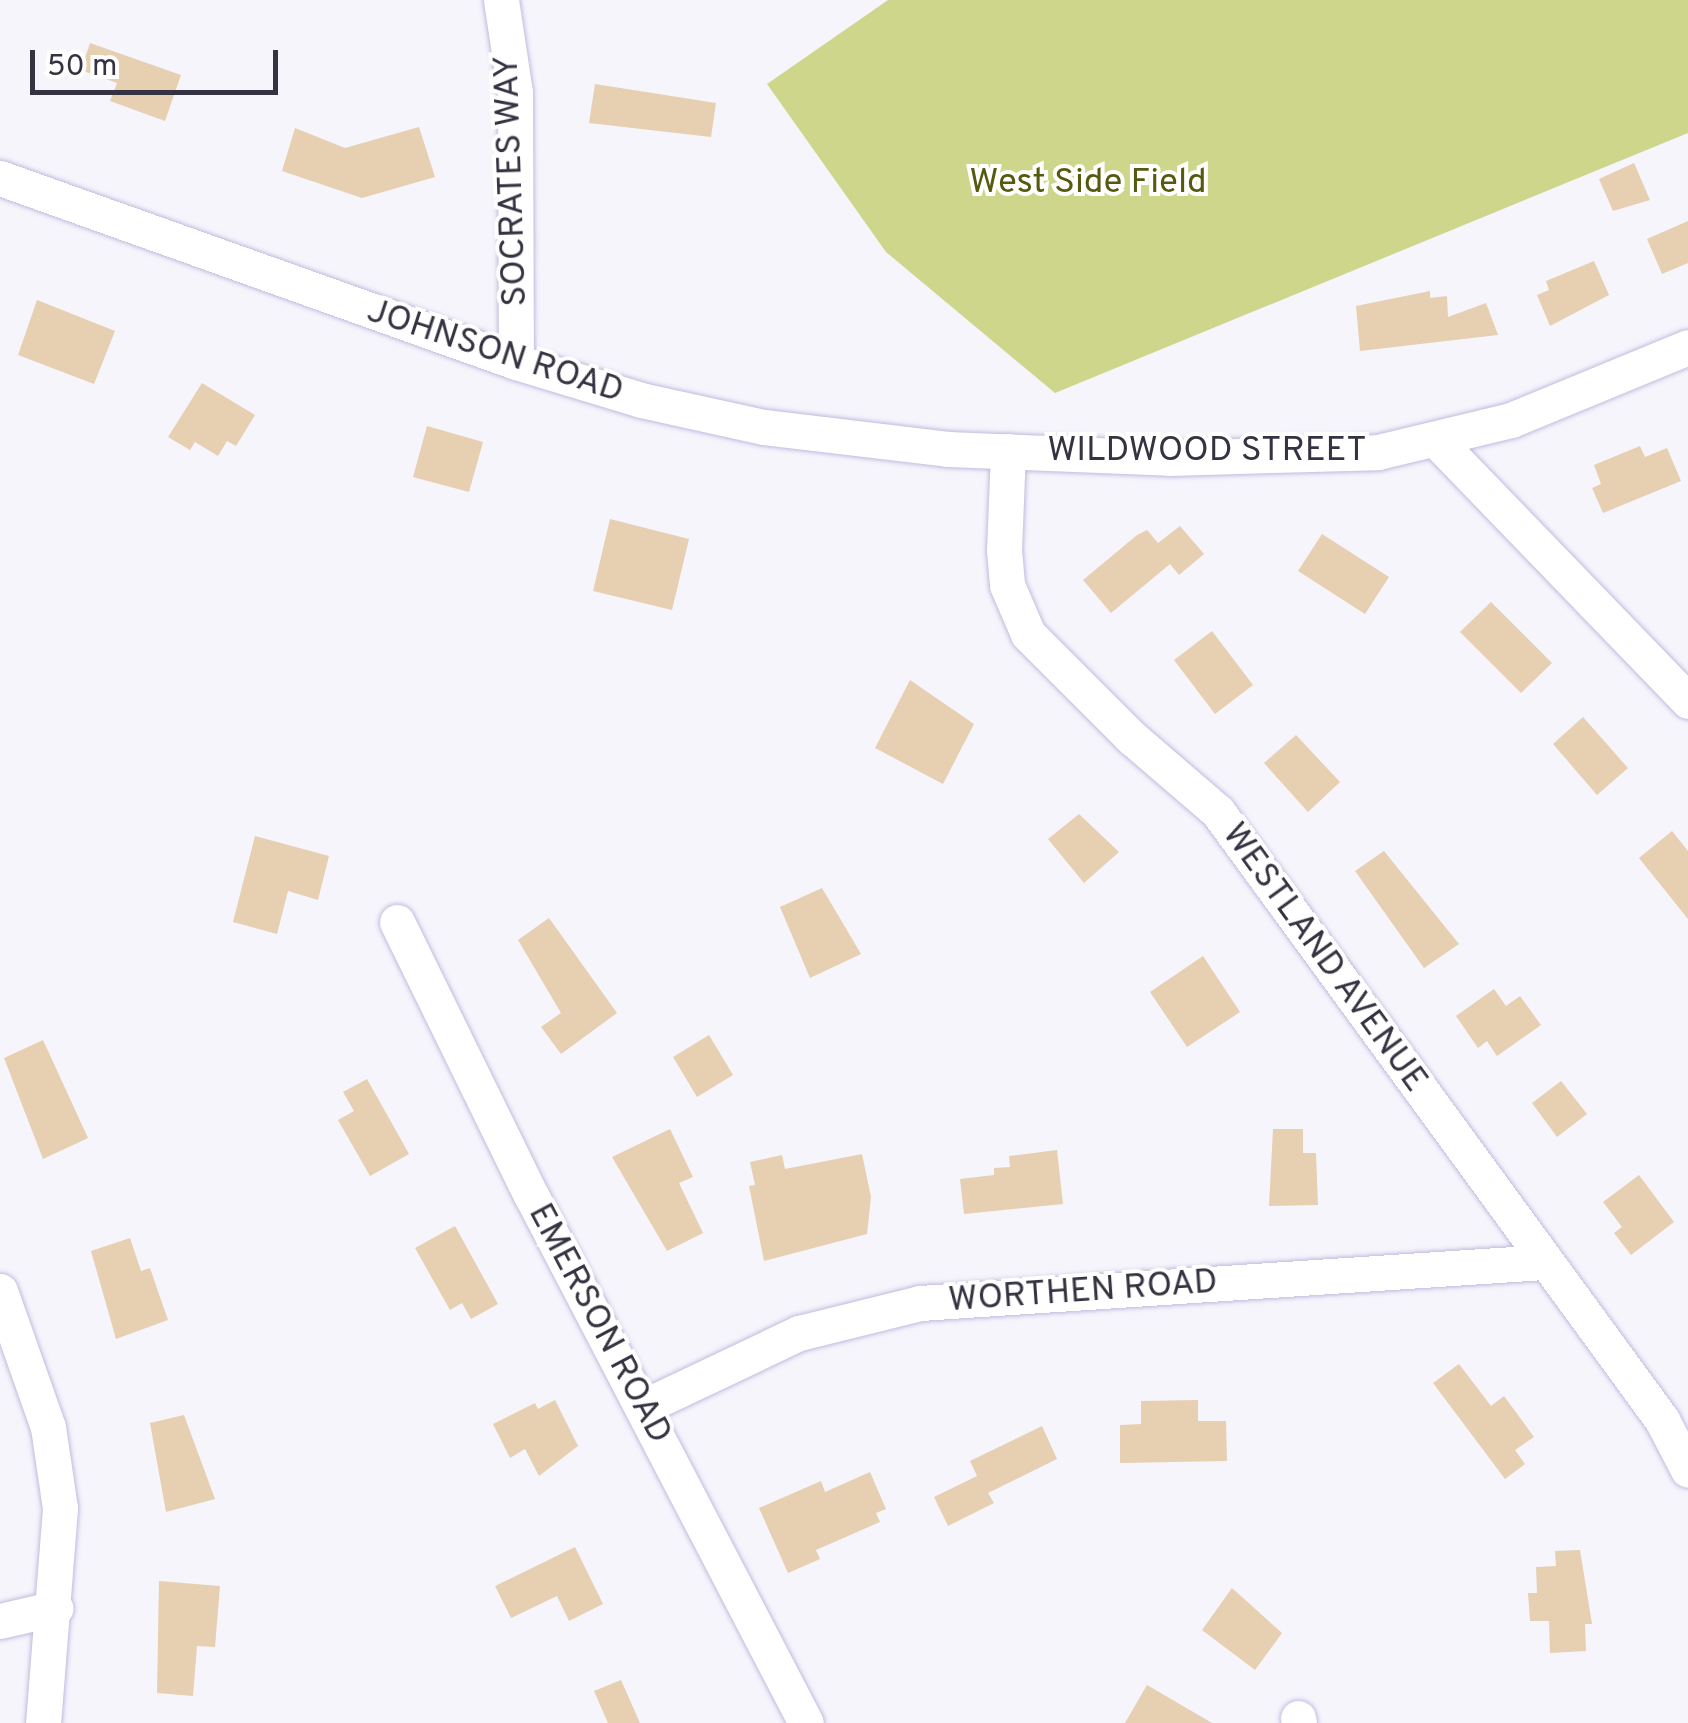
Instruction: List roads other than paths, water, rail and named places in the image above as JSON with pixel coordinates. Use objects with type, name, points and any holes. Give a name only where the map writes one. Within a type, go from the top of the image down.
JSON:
[{"type":"street","name":"SOCRATES WAY","points":[[501,0],[515,93],[516,362]]},
{"type":"street","name":"JOHNSON ROAD","points":[[0,178],[516,362],[764,427],[1008,451]]},
{"type":"street","name":"WILDWOOD STREET","points":[[1008,451],[1313,459],[1438,442],[1512,420],[1688,347]]},
{"type":"street","points":[[1438,442],[1688,701]]},
{"type":"street","name":"WESTLAND AVENUE","points":[[1008,451],[1006,568],[1028,634],[1132,738],[1218,812],[1544,1262],[1675,1430],[1688,1470]]},
{"type":"street","name":"EMERSON ROAD","points":[[397,922],[806,1723]]},
{"type":"street","name":"WORTHEN ROAD","points":[[642,1408],[799,1333],[920,1303],[1544,1262]]},
{"type":"street","points":[[0,1292],[50,1440],[60,1508],[56,1608],[43,1723]]},
{"type":"street","points":[[0,1621],[56,1608]]},
{"type":"park label","name":"West Side Field","points":[[1088,183]]}]
